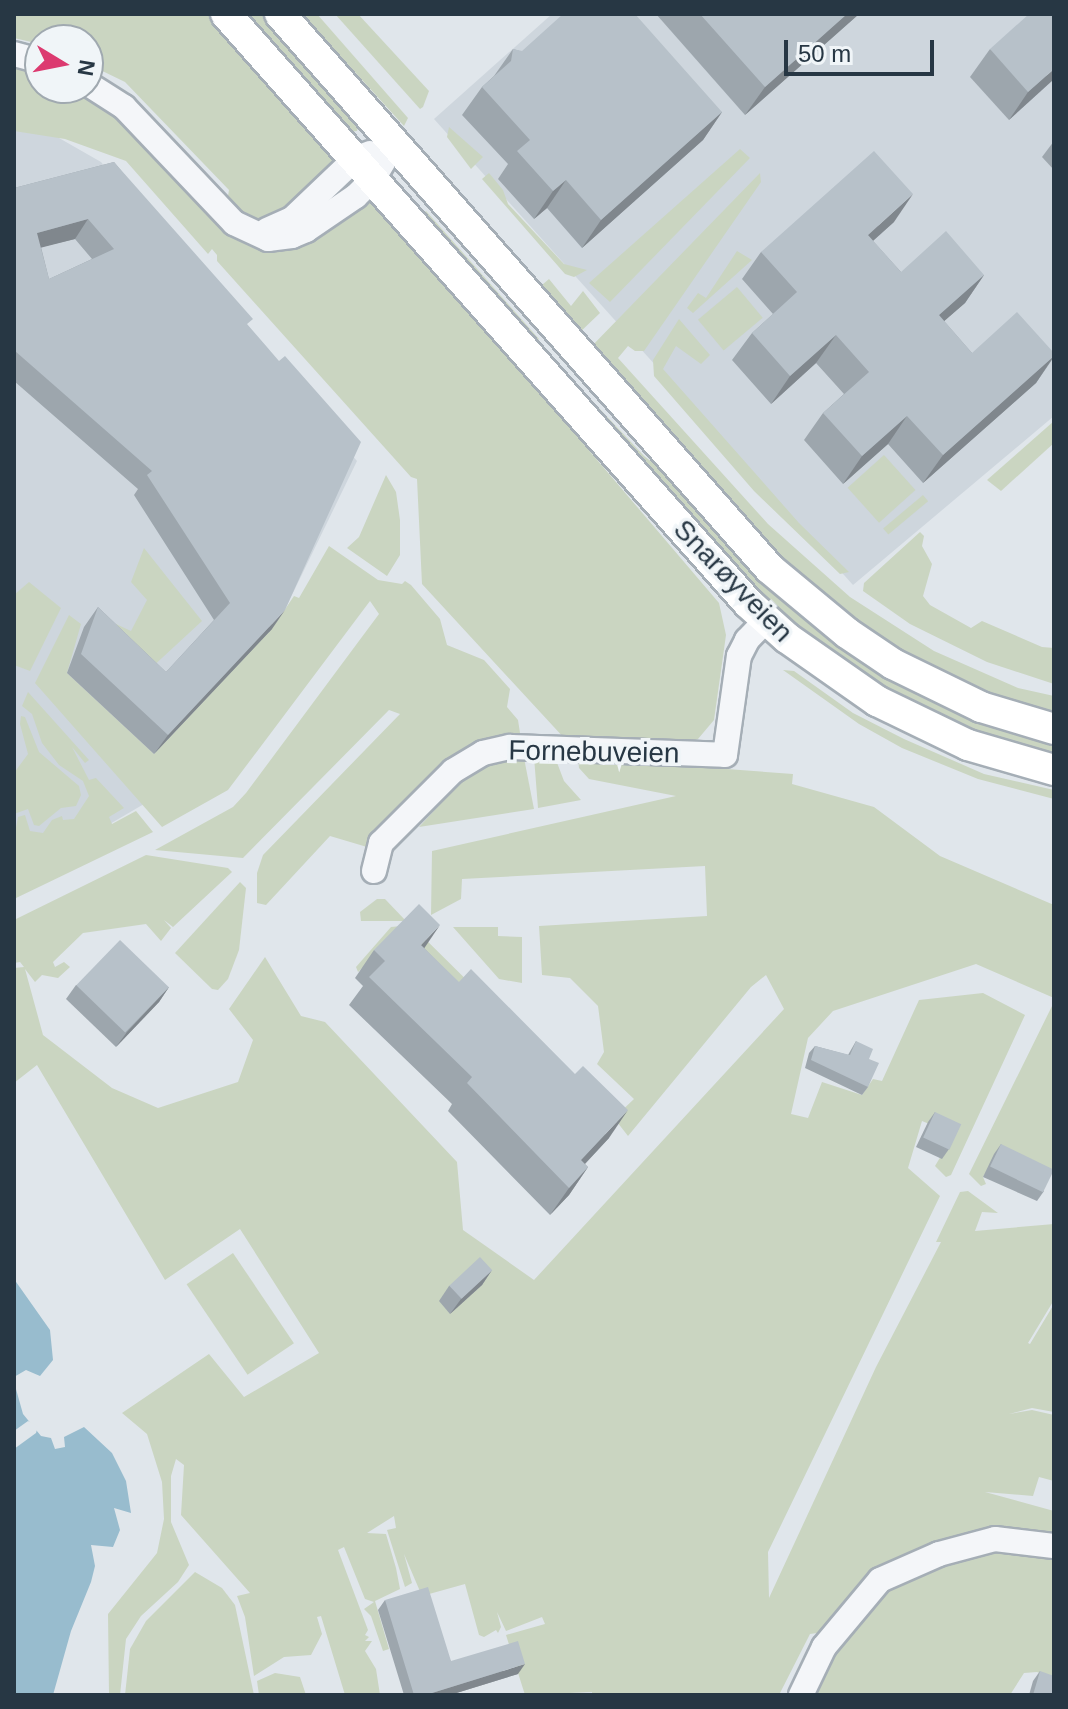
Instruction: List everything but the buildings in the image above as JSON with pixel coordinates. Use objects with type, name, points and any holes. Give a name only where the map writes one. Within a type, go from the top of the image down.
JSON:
[{"type":"main road","points":[[226,14],[364,169]]},
{"type":"main road","points":[[280,14],[394,144]]},
{"type":"main road","name":"Snarøyveien","points":[[394,144],[736,534],[809,604],[893,664],[939,688],[981,707],[1054,729]]},
{"type":"main road","name":"Snarøyveien","points":[[364,169],[708,560],[766,620],[828,669],[909,718],[968,745],[1054,770]]},
{"type":"street","points":[[104,94],[124,107],[222,212],[245,231],[279,239],[324,219],[364,169],[394,144]]},
{"type":"street","name":"Fornebuveien","points":[[374,871],[381,843],[453,771],[483,753],[510,747],[725,755],[739,656],[747,640],[766,620]]},
{"type":"street","points":[[801,1695],[824,1647],[880,1580],[939,1554],[995,1539],[1054,1546]]},
{"type":"shaded area","points":[[552,14],[1054,14],[1054,416],[853,585],[434,119]]},
{"type":"shaded area","points":[[14,126],[45,130],[101,162],[357,461],[209,766],[14,880]]},
{"type":"green space","points":[[14,14],[210,14],[339,157],[719,603],[726,635],[714,720],[698,739],[684,744],[565,739],[422,584],[417,479],[411,477],[217,261],[212,249],[208,254],[126,161],[65,139],[14,131],[14,68],[24,71],[24,104],[101,104],[124,118],[223,226],[229,190],[125,82],[104,72],[104,24],[24,24],[24,40],[14,38]]},
{"type":"green space","points":[[243,14],[266,14],[359,123],[357,131],[350,132]]},
{"type":"green space","points":[[302,14],[317,14],[408,118],[404,126]]},
{"type":"green space","points":[[335,14],[358,14],[429,91],[423,107],[420,109]]},
{"type":"green space","points":[[449,127],[483,157],[471,169],[447,137]]},
{"type":"green space","points":[[740,149],[750,158],[610,302],[589,283]]},
{"type":"green space","points":[[489,173],[503,190],[508,204],[564,264],[587,270],[574,277],[565,274],[482,179]]},
{"type":"green space","points":[[760,173],[761,182],[644,351],[635,351],[628,346],[618,358],[768,524],[850,597],[934,651],[1018,688],[1054,696],[1054,717],[935,673],[877,641],[818,595],[735,517],[589,349]]},
{"type":"green space","points":[[426,211],[539,339],[533,345],[421,216]]},
{"type":"green space","points":[[737,251],[752,260],[693,313],[687,308],[698,293],[706,298]]},
{"type":"green space","points":[[549,279],[571,306],[583,291],[600,313],[577,335],[557,313],[542,285]]},
{"type":"green space","points":[[737,287],[763,318],[724,350],[698,320]]},
{"type":"green space","points":[[679,319],[710,355],[701,364],[676,346],[663,369],[799,523],[849,572],[840,574],[754,491],[654,376],[653,360]]},
{"type":"green space","points":[[569,376],[644,456],[682,485],[780,592],[1054,740],[1054,757],[1006,746],[895,698],[773,609],[566,379]]},
{"type":"green space","points":[[1054,421],[1054,443],[1001,491],[987,480]]},
{"type":"green space","points":[[884,455],[915,490],[879,523],[848,488]]},
{"type":"green space","points":[[386,475],[396,492],[400,520],[400,555],[387,576],[347,548],[359,537]]},
{"type":"green space","points":[[923,495],[928,501],[888,535],[883,528]]},
{"type":"green space","points":[[920,532],[924,536],[922,546],[932,564],[923,596],[930,605],[971,628],[982,621],[1042,647],[1054,648],[1054,684],[987,662],[910,624],[863,591],[864,583]]},
{"type":"green space","points":[[329,546],[378,580],[402,584],[405,581],[411,585],[440,619],[447,645],[484,660],[510,689],[507,707],[518,720],[520,733],[518,738],[446,768],[367,847],[330,836],[266,905],[257,903],[257,873],[263,855],[400,714],[389,710],[243,858],[155,850],[233,807],[246,793],[379,614],[370,601],[228,790],[162,827],[35,683],[69,615],[81,624],[67,673],[154,754],[273,627],[294,596],[299,598]]},
{"type":"green space","points":[[144,548],[202,621],[149,670],[108,642],[116,624],[131,631],[147,600],[131,582]]},
{"type":"green space","points":[[29,582],[61,608],[30,671],[14,665],[14,595]]},
{"type":"green space","points":[[783,670],[794,671],[853,713],[904,739],[984,774],[1054,790],[1054,799],[978,779],[902,748],[859,724]]},
{"type":"green space","points":[[28,692],[89,760],[85,763],[72,747],[89,780],[96,778],[124,808],[109,817],[112,824],[136,811],[153,832],[14,899],[14,838],[18,817],[25,815],[30,831],[43,833],[52,820],[62,816],[63,820],[74,819],[89,796],[83,781],[59,765],[42,743],[32,714],[22,706]]},
{"type":"green space","points":[[21,716],[25,717],[39,752],[79,786],[81,795],[76,806],[61,808],[39,826],[34,825],[28,809],[14,814],[14,773],[28,754],[20,724]]},
{"type":"green space","points":[[534,757],[556,760],[564,781],[581,800],[538,808]]},
{"type":"green space","points":[[524,758],[534,809],[419,827],[464,778],[490,762]]},
{"type":"green space","points":[[578,758],[793,774],[792,784],[874,807],[940,856],[1054,905],[1054,998],[976,964],[833,1011],[808,1038],[791,1114],[808,1118],[822,1082],[862,1095],[873,1079],[882,1081],[919,1000],[983,993],[1025,1015],[951,1175],[946,1177],[935,1166],[954,1134],[922,1121],[908,1168],[940,1196],[768,1552],[769,1598],[876,1367],[941,1242],[936,1242],[960,1192],[968,1191],[998,1213],[982,1212],[975,1231],[1054,1224],[1054,1300],[1028,1343],[1054,1304],[1054,1412],[1032,1408],[1009,1414],[1032,1410],[1054,1415],[1054,1481],[1039,1477],[1033,1496],[985,1492],[1054,1511],[1054,1536],[951,1543],[831,1631],[810,1634],[779,1695],[592,1695],[592,1692],[525,1695],[506,1635],[545,1624],[542,1617],[506,1631],[497,1612],[501,1627],[498,1633],[496,1630],[484,1637],[479,1635],[465,1584],[422,1596],[404,1554],[412,1583],[405,1587],[387,1530],[396,1528],[394,1516],[367,1533],[386,1534],[400,1589],[375,1601],[389,1649],[383,1651],[371,1616],[364,1609],[374,1602],[365,1599],[344,1547],[338,1550],[368,1630],[365,1635],[369,1637],[365,1641],[372,1641],[365,1651],[376,1669],[380,1695],[345,1695],[321,1616],[317,1617],[322,1634],[311,1655],[284,1657],[254,1676],[245,1617],[237,1596],[250,1593],[181,1515],[184,1465],[176,1459],[171,1476],[171,1522],[189,1565],[178,1582],[141,1616],[126,1639],[120,1695],[109,1695],[108,1614],[157,1553],[164,1519],[162,1482],[147,1434],[122,1413],[209,1354],[244,1397],[319,1353],[240,1229],[165,1280],[37,1065],[14,1083],[14,968],[24,967],[20,962],[14,963],[14,920],[146,855],[228,868],[232,872],[173,927],[164,920],[171,928],[161,941],[146,924],[83,933],[53,962],[55,967],[64,962],[70,967],[58,978],[42,975],[35,982],[25,969],[43,1035],[112,1088],[158,1108],[238,1082],[253,1040],[229,1009],[265,957],[301,1016],[325,1022],[457,1162],[463,1230],[534,1280],[784,1009],[766,975],[751,987],[628,1136],[614,1118],[634,1099],[597,1064],[604,1052],[598,1006],[570,978],[542,975],[539,926],[707,916],[705,866],[462,879],[461,899],[431,915],[432,851],[676,796],[589,779],[579,768]]},
{"type":"green space","points":[[240,882],[246,888],[239,950],[228,979],[218,990],[212,989],[175,953]]},
{"type":"green space","points":[[377,899],[385,899],[406,921],[361,921],[360,912]]},
{"type":"green space","points":[[411,925],[500,1013],[489,1024],[400,932],[358,972],[356,967],[391,927]]},
{"type":"green space","points":[[453,927],[498,927],[498,936],[522,937],[522,983],[499,979]]},
{"type":"green space","points":[[1054,1002],[1054,1168],[1046,1176],[999,1150],[983,1177],[986,1184],[981,1186],[969,1174]]},
{"type":"green space","points":[[233,1253],[294,1343],[248,1375],[187,1284]]},
{"type":"green space","points":[[993,1546],[1054,1551],[1054,1679],[1037,1672],[1024,1673],[1010,1695],[806,1695],[858,1613],[902,1577]]},
{"type":"green space","points":[[195,1572],[222,1588],[235,1605],[254,1695],[125,1695],[130,1649],[146,1621]]},
{"type":"green space","points":[[275,1673],[300,1677],[306,1695],[259,1695],[257,1681]]},
{"type":"water","points":[[14,1279],[50,1330],[53,1360],[40,1376],[26,1370],[14,1377]]},
{"type":"water","points":[[14,1382],[23,1414],[41,1436],[51,1438],[55,1449],[65,1447],[64,1437],[84,1427],[112,1453],[126,1481],[131,1513],[114,1508],[120,1530],[113,1547],[91,1545],[95,1566],[91,1582],[71,1631],[53,1695],[14,1695]]},
{"type":"pier","points":[[28,1421],[38,1426],[36,1433],[14,1449],[14,1431]]}]
